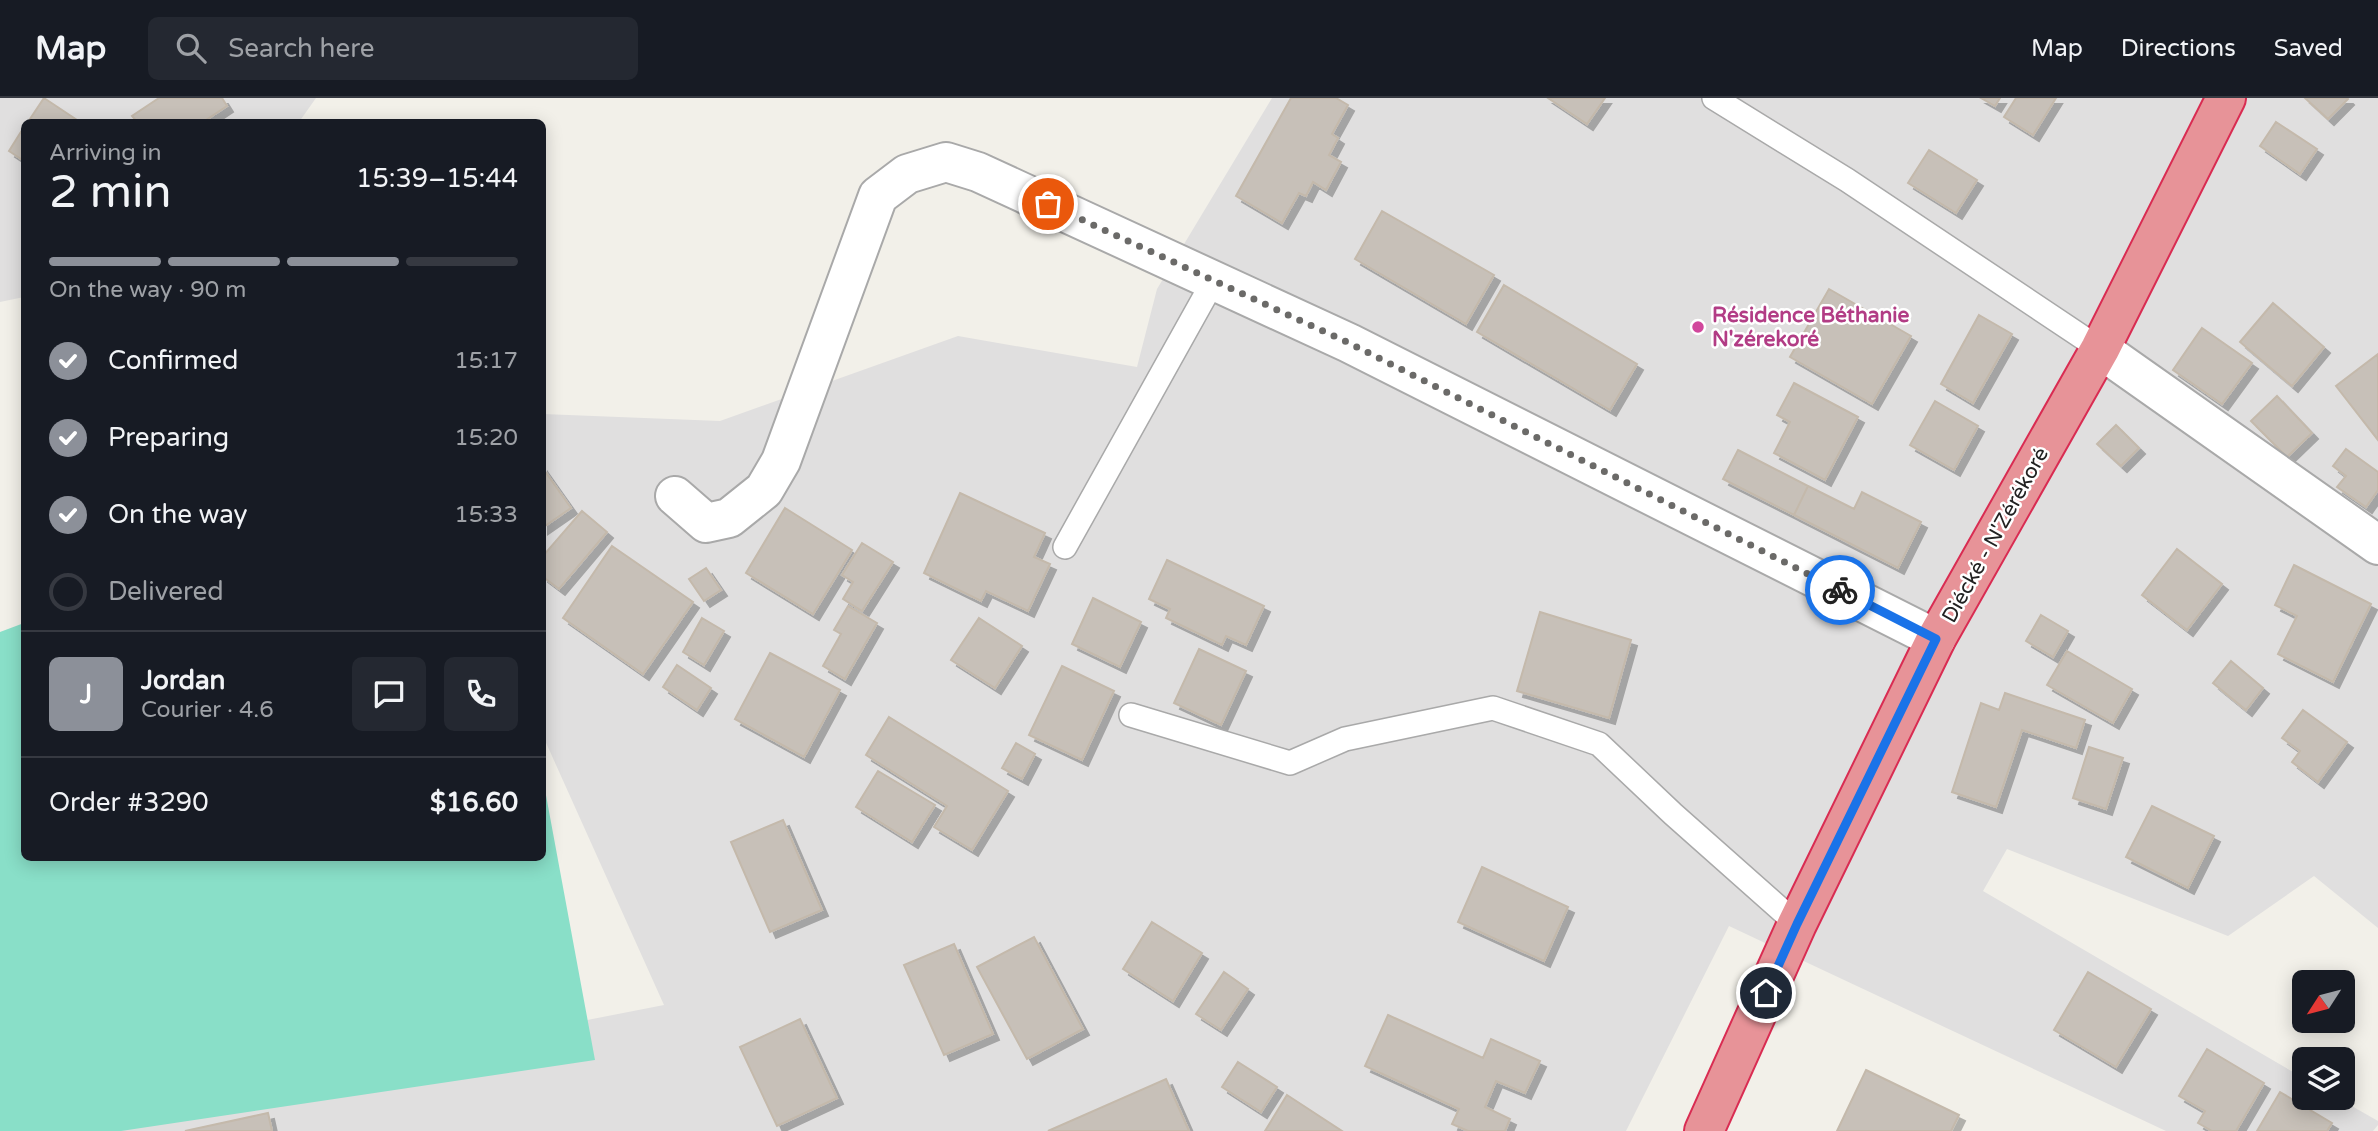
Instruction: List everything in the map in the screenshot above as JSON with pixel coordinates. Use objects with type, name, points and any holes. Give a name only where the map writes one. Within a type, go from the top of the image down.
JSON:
[{"type":"highway","name":"Diécké - N'Zérékoré","points":[[1704,1131],[1797,924],[1936,639],[2100,349],[2226,98]]},
{"type":"street","points":[[675,496],[706,523],[729,518],[764,490],[781,461],[878,196],[907,174],[946,162],[978,172],[1349,343],[1936,639]]},
{"type":"street","points":[[2100,349],[2378,545]]},
{"type":"lane","points":[[1714,98],[1847,180],[2100,349]]},
{"type":"lane","points":[[1065,547],[1214,280]]},
{"type":"lane","points":[[1131,715],[1290,763],[1345,739],[1493,708],[1599,744],[1797,924]]},
{"type":"shaded area","points":[[0,98],[316,98],[301,119],[21,119],[21,298],[0,302]]},
{"type":"shaded area","points":[[1272,98],[2378,98],[2378,928],[2314,876],[2228,936],[2007,849],[1983,891],[2292,1071],[2292,1110],[2355,1110],[2355,1108],[2378,1121],[2378,1125],[2373,1131],[2166,1131],[1729,926],[1626,1131],[39,1131],[40,1127],[664,1005],[546,743],[546,414],[720,421],[958,336],[1137,367],[1157,289]]},
{"type":"green space","points":[[21,624],[21,861],[546,861],[546,795],[595,1060],[121,1131],[0,1131],[0,632]]},
{"type":"building","points":[[44,98],[76,119],[30,119]]},
{"type":"building","points":[[159,98],[222,98],[227,106],[208,119],[134,119],[132,116]]},
{"type":"building","points":[[1291,98],[1336,98],[1348,105],[1332,134],[1338,138],[1329,155],[1341,162],[1326,190],[1313,182],[1306,196],[1299,193],[1282,223],[1236,196]]},
{"type":"building","points":[[1548,98],[1605,98],[1587,124]]},
{"type":"building","points":[[1981,98],[2000,98],[1995,106]]},
{"type":"building","points":[[2016,98],[2056,98],[2033,135],[2004,117]]},
{"type":"building","points":[[2305,98],[2347,98],[2348,99],[2328,119]]},
{"type":"building","points":[[2276,122],[2317,149],[2300,174],[2260,146]]},
{"type":"building","points":[[21,132],[21,159],[9,151]]},
{"type":"building","points":[[1929,150],[1977,180],[1956,213],[1908,183]]},
{"type":"building","points":[[1382,211],[1494,275],[1466,324],[1355,259]]},
{"type":"building","points":[[1504,285],[1637,364],[1610,410],[1477,332]]},
{"type":"building","points":[[1829,289],[1911,336],[1872,404],[1790,357]]},
{"type":"building","points":[[2273,303],[2324,347],[2292,386],[2240,342]]},
{"type":"building","points":[[1979,315],[2012,334],[1973,403],[1941,384]]},
{"type":"building","points":[[2202,328],[2252,363],[2222,404],[2173,370]]},
{"type":"building","points":[[2378,354],[2378,440],[2336,386]]},
{"type":"building","points":[[1794,383],[1858,417],[1825,480],[1774,453],[1790,422],[1777,415]]},
{"type":"building","points":[[2277,396],[2312,433],[2287,457],[2251,421]]},
{"type":"building","points":[[1935,401],[1978,426],[1954,470],[1910,445]]},
{"type":"building","points":[[2116,425],[2139,448],[2121,466],[2097,444]]},
{"type":"building","points":[[2346,449],[2378,472],[2378,490],[2366,507],[2337,487],[2346,476],[2333,466]]},
{"type":"building","points":[[1738,450],[1808,486],[1794,515],[1723,479]]},
{"type":"building","points":[[546,473],[571,508],[546,525]]},
{"type":"building","points":[[1808,486],[1854,509],[1862,492],[1921,522],[1898,568],[1794,515]]},
{"type":"building","points":[[960,493],[1045,533],[1034,557],[1050,564],[1028,611],[986,591],[981,601],[924,573]]},
{"type":"building","points":[[785,508],[852,550],[813,614],[746,573]]},
{"type":"building","points":[[582,511],[607,532],[559,589],[546,579],[546,552]]},
{"type":"building","points":[[862,543],[893,562],[862,611],[843,599],[853,582],[842,575]]},
{"type":"building","points":[[612,546],[693,602],[643,674],[563,618]]},
{"type":"building","points":[[2177,549],[2222,584],[2187,630],[2142,595]]},
{"type":"building","points":[[1167,560],[1264,606],[1246,645],[1226,636],[1222,645],[1166,618],[1170,609],[1149,599]]},
{"type":"building","points":[[2294,565],[2371,604],[2333,682],[2278,654],[2297,616],[2275,605]]},
{"type":"building","points":[[706,568],[721,590],[704,601],[689,579]]},
{"type":"building","points":[[1093,598],[1141,622],[1120,667],[1072,644]]},
{"type":"building","points":[[848,606],[877,623],[845,679],[823,666],[841,634],[834,630]]},
{"type":"building","points":[[1540,612],[1631,640],[1609,718],[1517,691]]},
{"type":"building","points":[[2041,615],[2068,631],[2053,657],[2026,641]]},
{"type":"building","points":[[702,618],[724,631],[704,665],[683,652]]},
{"type":"building","points":[[979,618],[1022,646],[995,688],[951,660]]},
{"type":"building","points":[[1199,649],[1246,671],[1221,725],[1174,703]]},
{"type":"building","points":[[2067,651],[2132,689],[2113,723],[2047,685]]},
{"type":"building","points":[[770,653],[840,690],[804,757],[735,719]]},
{"type":"building","points":[[2231,661],[2263,688],[2246,710],[2213,683]]},
{"type":"building","points":[[677,665],[711,688],[697,710],[663,687]]},
{"type":"building","points":[[1062,666],[1114,691],[1082,760],[1029,735]]},
{"type":"building","points":[[2005,693],[2085,720],[2076,748],[2022,730],[1996,807],[1952,792],[1981,703],[1999,710]]},
{"type":"building","points":[[2303,710],[2347,742],[2318,782],[2292,762],[2300,751],[2282,738]]},
{"type":"building","points":[[889,717],[1008,791],[972,850],[934,827],[947,806],[866,755]]},
{"type":"building","points":[[1016,743],[1035,754],[1022,779],[1002,768]]},
{"type":"building","points":[[2089,747],[2123,758],[2106,809],[2073,798]]},
{"type":"building","points":[[878,771],[935,805],[912,842],[856,807]]},
{"type":"building","points":[[2152,806],[2214,836],[2188,888],[2126,857]]},
{"type":"building","points":[[783,820],[822,910],[770,932],[731,842]]},
{"type":"building","points":[[1482,867],[1568,907],[1544,961],[1458,922]]},
{"type":"building","points":[[1152,922],[1202,953],[1173,1001],[1123,969]]},
{"type":"building","points":[[1034,937],[1083,1029],[1027,1059],[977,967]]},
{"type":"building","points":[[954,944],[993,1034],[944,1055],[904,965]]},
{"type":"building","points":[[1224,972],[1248,989],[1221,1030],[1196,1014]]},
{"type":"building","points":[[2088,972],[2151,1009],[2116,1067],[2054,1030]]},
{"type":"building","points":[[1388,1015],[1483,1058],[1491,1039],[1540,1061],[1525,1093],[1496,1081],[1485,1107],[1510,1119],[1505,1131],[1468,1131],[1452,1124],[1459,1109],[1365,1066]]},
{"type":"building","points":[[800,1019],[837,1098],[777,1126],[740,1047]]},
{"type":"building","points":[[2207,1049],[2264,1083],[2236,1131],[2212,1131],[2198,1123],[2205,1111],[2179,1096]]},
{"type":"building","points":[[1238,1062],[1277,1087],[1261,1112],[1222,1087]]},
{"type":"building","points":[[1866,1070],[1959,1115],[1951,1131],[1837,1131]]},
{"type":"building","points":[[1166,1079],[1189,1131],[1048,1131]]},
{"type":"building","points":[[2280,1092],[2292,1099],[2292,1110],[2310,1110],[2332,1123],[2327,1131],[2257,1131]]},
{"type":"building","points":[[1287,1095],[1342,1131],[1265,1131]]},
{"type":"building","points":[[268,1113],[272,1131],[185,1131]]},
{"type":"way so far","points":[[1048,204],[1349,343],[1840,590]]},
{"type":"place","name":"Résidence Béthanie N'zérekoré","points":[[1698,327]]},
{"type":"route","points":[[1766,993],[1936,639],[1840,590]]}]
